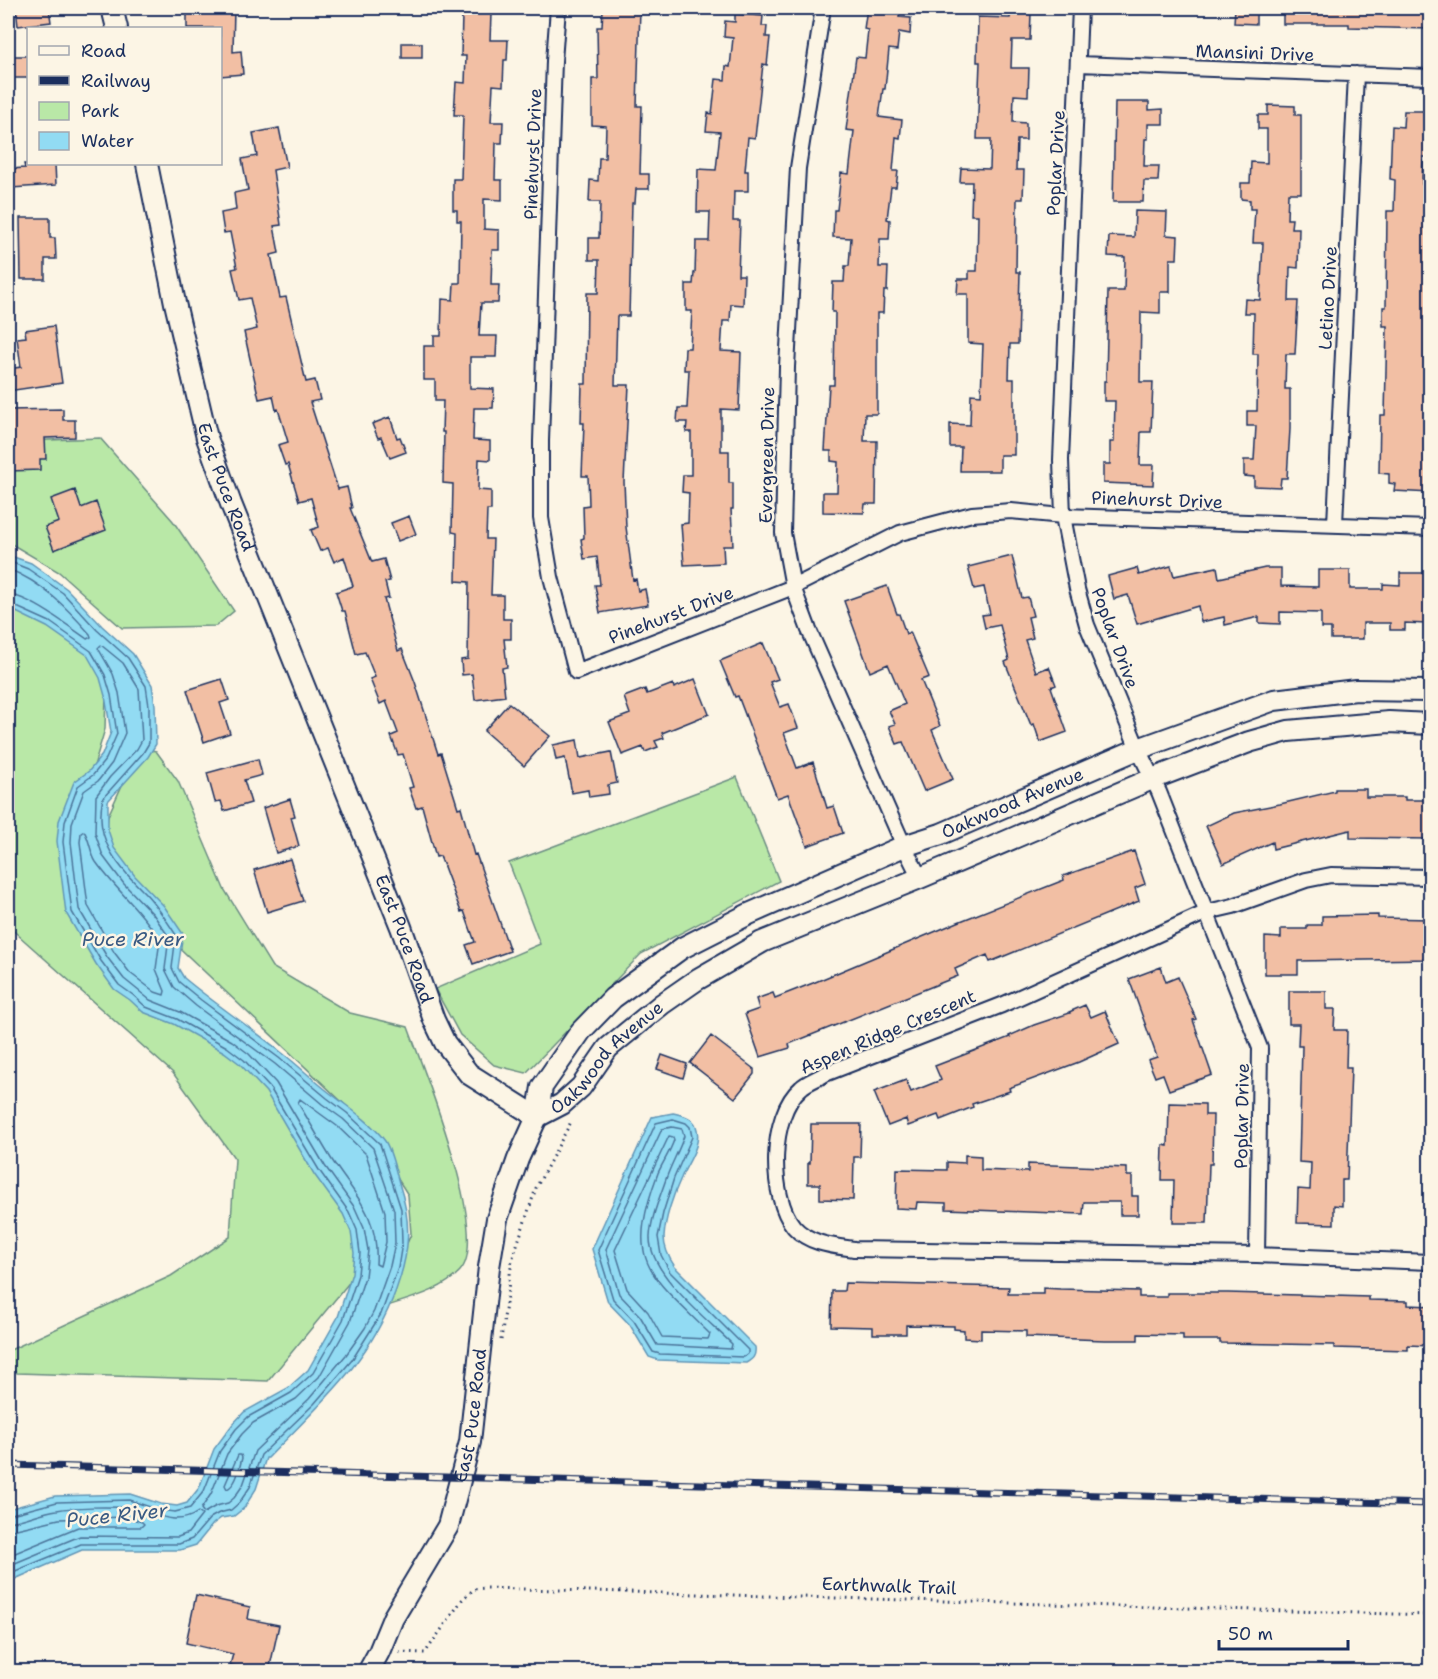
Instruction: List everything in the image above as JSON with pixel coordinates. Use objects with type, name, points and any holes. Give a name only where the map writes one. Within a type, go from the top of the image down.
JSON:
[{"type":"street","points":[[112,8],[117,27]]},
{"type":"street","name":"Pinehurst Drive","points":[[558,8],[554,61],[541,441],[542,518],[551,577],[576,672],[793,587],[900,533],[972,513],[1011,511],[1063,516],[1431,528]]},
{"type":"street","name":"Evergreen Drive","points":[[823,8],[798,168],[786,367],[783,533],[793,587],[809,630],[920,878]]},
{"type":"street","name":"Poplar Drive","points":[[1080,8],[1061,460],[1063,516],[1077,589],[1087,625],[1207,912],[1260,1048],[1257,1254]]},
{"type":"street","name":"Mansini Drive","points":[[1079,64],[1431,77]]},
{"type":"street","name":"Letino Drive","points":[[1335,524],[1356,74]]},
{"type":"street","name":"East Puce Road","points":[[147,165],[175,303],[207,438],[231,504],[401,927],[434,1020],[445,1043],[469,1074],[537,1117],[518,1159],[497,1219],[489,1267],[470,1442],[448,1526],[393,1618],[379,1652],[368,1671]]},
{"type":"street","name":"Oakwood Avenue","points":[[537,1117],[542,1086],[581,1031],[613,998],[650,970],[682,948],[719,928],[904,846],[941,834],[1138,749],[1274,700],[1356,690],[1431,691]]},
{"type":"street","name":"Oakwood Avenue","points":[[537,1117],[562,1104],[581,1087],[608,1048],[662,1004],[698,979],[762,942],[920,878],[1152,778],[1249,742],[1288,731],[1389,722],[1431,724]]},
{"type":"street","name":"Aspen Ridge Crescent","points":[[1431,878],[1331,875],[1306,880],[1233,906],[1207,912],[1002,1005],[825,1074],[800,1088],[787,1105],[779,1127],[777,1162],[781,1202],[795,1228],[820,1244],[854,1249],[1257,1254],[1431,1262]]},
{"type":"path","points":[[501,1343],[512,1260],[536,1188],[575,1116]]},
{"type":"path","name":"Earthwalk Trail","points":[[379,1652],[425,1653],[462,1600],[474,1589],[487,1588],[1431,1615]]},
{"type":"green space","points":[[100,438],[173,521],[234,611],[216,626],[122,628],[59,572],[8,542],[8,450],[23,441]]},
{"type":"green space","points":[[8,587],[95,645],[106,693],[105,729],[67,856],[242,1053],[371,1256],[268,1381],[17,1373],[8,1367],[8,1351],[171,1276],[230,1237],[235,1159],[173,1073],[8,926]]},
{"type":"green space","points":[[139,748],[156,751],[178,781],[224,889],[272,967],[350,1013],[408,1027],[452,1152],[462,1190],[467,1224],[468,1252],[460,1271],[443,1285],[422,1295],[379,1309],[411,1234],[408,1195],[360,1119],[168,937],[105,843],[108,816]]},
{"type":"green space","points":[[737,777],[779,881],[641,954],[526,1073],[494,1065],[460,1035],[435,989],[540,944],[509,863]]},
{"type":"water","name":"Puce River","points":[[8,555],[31,563],[67,589],[102,626],[133,654],[152,685],[156,744],[148,757],[108,801],[108,830],[114,848],[135,876],[164,906],[183,934],[178,968],[184,978],[257,1033],[380,1134],[389,1150],[403,1197],[408,1237],[407,1250],[396,1290],[372,1339],[342,1381],[266,1458],[256,1489],[244,1508],[234,1516],[221,1518],[213,1524],[196,1545],[180,1550],[82,1550],[8,1582],[8,1509],[55,1496],[130,1494],[161,1504],[177,1506],[187,1503],[199,1488],[214,1449],[232,1425],[244,1412],[288,1388],[308,1370],[338,1317],[352,1273],[354,1253],[351,1232],[343,1214],[314,1174],[266,1092],[240,1064],[224,1052],[174,1024],[143,1012],[114,989],[96,964],[66,913],[57,841],[59,821],[74,782],[89,771],[102,755],[111,732],[100,678],[87,655],[47,627],[8,608]]},
{"type":"water","points":[[673,1113],[692,1120],[698,1133],[696,1146],[670,1207],[664,1237],[666,1249],[675,1267],[755,1347],[754,1357],[746,1363],[658,1360],[649,1357],[630,1325],[608,1302],[592,1249],[652,1117]]},
{"type":"building","points":[[16,8],[49,8],[51,22],[18,26]]},
{"type":"building","points":[[187,8],[234,8],[233,52],[241,51],[243,74],[222,76],[222,27],[187,27]]},
{"type":"building","points":[[603,8],[640,8],[637,106],[642,106],[640,174],[649,174],[649,189],[636,189],[635,203],[632,203],[629,316],[617,316],[615,385],[629,385],[624,482],[626,527],[633,580],[636,579],[638,591],[645,589],[648,605],[600,613],[595,585],[600,585],[597,557],[584,559],[581,539],[584,538],[583,506],[589,505],[588,476],[582,476],[584,423],[581,423],[582,384],[586,384],[587,293],[598,293],[599,260],[589,260],[589,238],[599,238],[600,202],[589,202],[590,180],[598,181],[599,158],[605,158],[606,126],[592,125],[592,79],[598,79],[597,27],[602,27]]},
{"type":"building","points":[[867,8],[901,8],[899,17],[911,18],[910,34],[899,32],[897,50],[889,49],[885,89],[883,89],[879,117],[902,120],[900,138],[896,137],[893,171],[898,171],[896,187],[891,187],[887,219],[890,220],[889,239],[880,239],[879,267],[888,267],[883,313],[877,313],[877,414],[865,414],[864,441],[877,441],[876,504],[865,504],[864,513],[823,512],[823,492],[837,492],[838,462],[831,461],[831,451],[825,451],[829,385],[834,385],[833,282],[844,282],[845,266],[849,266],[851,238],[833,237],[834,210],[837,210],[841,173],[849,174],[854,131],[846,130],[856,57],[865,58],[868,30],[864,29]]},
{"type":"building","points":[[1235,8],[1256,8],[1256,24],[1234,23]]},
{"type":"building","points":[[1283,8],[1431,8],[1431,29],[1349,27],[1349,24],[1283,24]]},
{"type":"building","points":[[1011,12],[1031,13],[1030,40],[1012,40],[1011,68],[1029,68],[1028,96],[1014,95],[1013,122],[1026,123],[1026,140],[1017,140],[1016,170],[1024,170],[1023,199],[1017,199],[1016,272],[1020,272],[1018,344],[1010,344],[1009,379],[1014,379],[1014,455],[1000,455],[1000,471],[960,471],[961,447],[950,447],[950,424],[970,425],[971,394],[981,395],[983,344],[968,343],[968,294],[957,294],[958,279],[969,279],[969,271],[977,271],[978,215],[971,215],[972,182],[960,182],[961,168],[990,169],[991,139],[977,139],[980,62],[977,62],[978,17],[1010,18]]},
{"type":"building","points":[[462,14],[491,14],[490,40],[508,40],[507,60],[504,60],[503,86],[493,85],[491,122],[503,122],[502,143],[496,143],[495,180],[502,180],[502,200],[484,199],[484,229],[499,230],[499,250],[492,250],[491,285],[499,285],[498,303],[481,303],[479,336],[497,336],[496,357],[470,357],[470,388],[494,389],[493,408],[474,408],[473,440],[490,441],[490,460],[479,459],[478,490],[491,491],[491,510],[487,510],[486,539],[493,539],[491,595],[503,595],[503,619],[511,619],[511,639],[504,639],[507,667],[502,668],[505,696],[475,700],[472,674],[462,675],[461,660],[468,659],[469,582],[456,581],[457,533],[452,532],[453,484],[443,483],[443,401],[435,401],[435,380],[424,380],[424,346],[434,346],[434,336],[441,336],[442,299],[453,300],[454,283],[460,283],[461,221],[457,221],[457,210],[453,210],[453,179],[461,179],[463,115],[454,115],[456,82],[465,83],[466,56],[461,56]]},
{"type":"building","points":[[735,14],[763,16],[762,26],[767,26],[766,37],[770,37],[767,65],[763,64],[755,138],[748,137],[745,171],[748,171],[748,191],[734,191],[733,221],[740,221],[738,275],[744,275],[743,305],[731,304],[730,321],[723,321],[721,351],[741,352],[739,410],[721,409],[721,451],[729,451],[729,483],[733,483],[733,509],[731,509],[733,546],[723,546],[724,563],[684,565],[681,524],[688,523],[689,493],[682,492],[683,475],[691,475],[691,432],[686,432],[687,422],[677,422],[678,408],[687,408],[689,370],[684,370],[685,348],[690,348],[692,311],[686,311],[686,284],[693,284],[696,241],[709,241],[710,212],[697,212],[698,169],[716,170],[720,132],[706,131],[708,113],[712,114],[716,79],[725,80],[726,66],[730,67],[733,38],[724,37],[725,21],[735,22]]},
{"type":"building","points":[[402,43],[422,43],[422,58],[402,58]]},
{"type":"building","points":[[9,56],[27,56],[27,78],[8,78]]},
{"type":"building","points":[[1115,102],[1149,102],[1149,110],[1163,109],[1163,124],[1148,124],[1144,166],[1159,166],[1158,181],[1144,181],[1143,202],[1113,202]]},
{"type":"building","points":[[1268,105],[1295,106],[1295,115],[1301,115],[1301,193],[1288,193],[1287,219],[1292,219],[1291,228],[1299,228],[1298,268],[1290,267],[1289,301],[1298,301],[1295,354],[1286,354],[1285,389],[1290,389],[1290,429],[1287,478],[1281,478],[1280,487],[1254,486],[1254,477],[1244,476],[1244,460],[1254,460],[1256,426],[1247,426],[1247,411],[1257,411],[1258,354],[1253,354],[1254,313],[1244,313],[1245,299],[1260,300],[1263,243],[1253,243],[1255,209],[1250,209],[1250,200],[1241,199],[1241,183],[1250,183],[1251,162],[1267,163],[1267,129],[1258,129],[1258,115],[1268,115]]},
{"type":"building","points":[[1404,111],[1431,111],[1431,157],[1423,157],[1422,184],[1431,184],[1431,330],[1426,330],[1425,365],[1428,365],[1426,415],[1431,415],[1431,493],[1394,491],[1395,484],[1389,483],[1389,474],[1379,473],[1380,415],[1385,415],[1387,326],[1383,326],[1383,307],[1386,307],[1387,211],[1394,211],[1395,180],[1390,179],[1392,126],[1403,127]]},
{"type":"building","points":[[279,128],[287,167],[273,170],[281,225],[274,226],[279,253],[271,255],[280,298],[286,297],[306,382],[315,380],[320,400],[310,402],[338,489],[347,487],[352,508],[350,508],[372,562],[384,559],[390,581],[385,582],[389,598],[384,599],[398,651],[402,649],[415,682],[438,754],[441,753],[458,808],[461,807],[474,855],[476,854],[510,951],[473,964],[466,945],[475,942],[440,856],[436,857],[422,806],[416,808],[409,788],[413,787],[403,754],[398,755],[391,736],[398,733],[386,701],[380,704],[370,679],[375,677],[365,652],[356,654],[345,611],[342,611],[336,592],[353,586],[344,557],[334,562],[328,548],[320,551],[311,530],[319,527],[311,498],[299,501],[288,464],[285,465],[278,445],[288,442],[273,396],[259,399],[244,332],[257,329],[250,298],[239,300],[232,269],[237,268],[230,232],[224,233],[221,213],[236,210],[234,193],[248,190],[242,159],[257,156],[253,133]]},
{"type":"building","points":[[24,164],[55,165],[56,185],[11,188],[10,169],[25,168]]},
{"type":"building","points":[[1135,211],[1167,212],[1166,235],[1178,236],[1177,259],[1170,259],[1170,292],[1160,292],[1160,313],[1141,312],[1140,382],[1153,382],[1151,432],[1141,432],[1140,465],[1154,465],[1153,485],[1103,483],[1103,464],[1110,464],[1110,442],[1114,442],[1115,401],[1104,401],[1108,291],[1124,291],[1125,257],[1108,256],[1109,236],[1134,237]]},
{"type":"building","points":[[20,218],[50,218],[50,238],[55,238],[56,259],[45,259],[45,279],[21,279]]},
{"type":"building","points":[[54,326],[62,383],[8,391],[8,369],[21,367],[17,338],[26,337],[25,330]]},
{"type":"building","points":[[63,409],[63,420],[75,420],[75,437],[45,438],[46,459],[40,459],[40,470],[8,471],[8,410]]},
{"type":"building","points":[[390,417],[397,438],[400,437],[406,452],[390,458],[381,437],[378,438],[372,424]]},
{"type":"building","points":[[75,490],[81,508],[96,502],[106,530],[54,550],[45,527],[59,522],[51,499]]},
{"type":"building","points":[[409,516],[416,534],[398,541],[391,523]]},
{"type":"building","points":[[1012,556],[1022,598],[1028,597],[1033,616],[1028,617],[1033,638],[1025,640],[1036,672],[1049,667],[1056,685],[1051,687],[1067,732],[1040,742],[1005,662],[1009,660],[1000,625],[985,628],[982,615],[990,614],[984,587],[974,589],[968,567]]},
{"type":"building","points":[[1171,566],[1174,576],[1217,567],[1219,578],[1265,568],[1281,568],[1281,586],[1318,587],[1318,570],[1350,570],[1350,589],[1383,589],[1383,584],[1400,585],[1400,573],[1428,573],[1427,624],[1405,623],[1405,630],[1390,630],[1390,623],[1363,623],[1363,639],[1331,639],[1331,628],[1321,628],[1321,613],[1280,612],[1280,624],[1259,623],[1259,617],[1225,625],[1224,617],[1201,622],[1198,606],[1137,624],[1128,595],[1114,599],[1108,576],[1137,568],[1139,575]]},
{"type":"building","points":[[887,586],[906,634],[910,632],[929,677],[921,680],[940,726],[932,730],[953,779],[924,791],[903,742],[897,744],[889,726],[895,724],[889,711],[905,704],[888,664],[870,672],[844,601]]},
{"type":"building","points":[[763,643],[778,679],[770,682],[780,707],[789,704],[798,728],[784,733],[797,768],[813,762],[827,808],[834,806],[843,833],[807,846],[788,794],[777,798],[738,696],[735,697],[720,661]]},
{"type":"building","points":[[222,679],[229,700],[220,703],[230,733],[204,742],[187,690]]},
{"type":"building","points":[[695,679],[709,714],[662,733],[664,738],[655,741],[658,747],[645,752],[643,747],[622,755],[609,722],[630,714],[624,697],[645,689],[647,694],[673,684],[674,688]]},
{"type":"building","points":[[509,703],[550,736],[524,766],[484,731]]},
{"type":"building","points":[[577,740],[580,758],[611,752],[617,783],[608,785],[609,794],[589,797],[588,790],[572,793],[565,758],[556,760],[553,745]]},
{"type":"building","points":[[258,759],[262,775],[244,780],[251,803],[224,811],[221,801],[215,802],[207,773]]},
{"type":"building","points":[[1335,789],[1366,789],[1366,797],[1431,800],[1431,839],[1350,838],[1350,830],[1273,849],[1272,842],[1223,864],[1206,826],[1234,813],[1335,791]]},
{"type":"building","points":[[290,799],[295,816],[291,817],[299,846],[276,853],[263,808]]},
{"type":"building","points":[[1134,851],[1145,884],[1135,888],[1139,901],[990,962],[987,955],[955,969],[958,976],[789,1044],[790,1048],[760,1057],[745,1014],[759,1009],[756,999],[773,993],[775,998],[1064,880],[1063,876]]},
{"type":"building","points":[[290,859],[303,901],[267,912],[254,870]]},
{"type":"building","points":[[1378,915],[1378,918],[1431,919],[1431,959],[1298,961],[1298,974],[1265,974],[1265,937],[1281,938],[1281,929],[1307,929],[1307,925],[1322,925],[1322,916]]},
{"type":"building","points":[[1161,967],[1166,982],[1178,977],[1196,1019],[1193,1020],[1212,1075],[1169,1090],[1163,1074],[1155,1077],[1148,1060],[1157,1057],[1129,979]]},
{"type":"building","points":[[1289,991],[1326,991],[1326,1009],[1335,1009],[1334,1030],[1347,1030],[1346,1068],[1351,1068],[1347,1180],[1342,1180],[1342,1206],[1334,1205],[1334,1224],[1297,1223],[1298,1189],[1310,1190],[1311,1163],[1299,1162],[1302,1046],[1298,1046],[1299,1024],[1289,1024]]},
{"type":"building","points":[[1085,1005],[1091,1017],[1105,1011],[1119,1044],[1079,1062],[1009,1088],[1010,1091],[972,1104],[973,1107],[940,1120],[938,1115],[908,1126],[906,1119],[888,1126],[874,1092],[906,1080],[911,1092],[941,1080],[935,1066]]},
{"type":"building","points":[[711,1036],[754,1069],[754,1074],[735,1098],[690,1063]]},
{"type":"building","points":[[662,1055],[687,1064],[683,1078],[657,1069]]},
{"type":"building","points":[[1169,1103],[1205,1104],[1205,1115],[1213,1115],[1207,1223],[1173,1223],[1174,1180],[1162,1180],[1163,1145],[1168,1146]]},
{"type":"building","points":[[811,1124],[861,1124],[860,1157],[854,1157],[853,1200],[820,1199],[820,1184],[808,1184]]},
{"type":"building","points":[[965,1155],[981,1156],[981,1170],[1028,1172],[1028,1164],[1127,1168],[1127,1176],[1132,1176],[1132,1196],[1138,1196],[1138,1215],[1120,1215],[1120,1202],[1084,1202],[1083,1214],[946,1209],[946,1203],[917,1202],[916,1209],[896,1208],[897,1169],[947,1170],[947,1162],[965,1163]]},
{"type":"building","points":[[845,1283],[1009,1287],[1008,1294],[1043,1294],[1043,1288],[1139,1291],[1139,1297],[1167,1297],[1167,1293],[1228,1293],[1369,1297],[1369,1300],[1408,1301],[1408,1305],[1431,1306],[1431,1346],[1408,1345],[1408,1350],[1334,1348],[1334,1345],[1220,1343],[1220,1340],[1183,1340],[1183,1335],[1138,1334],[1138,1340],[1104,1340],[1026,1337],[1026,1331],[981,1330],[981,1339],[964,1338],[964,1330],[954,1329],[954,1326],[906,1325],[906,1334],[873,1334],[873,1327],[831,1326],[832,1291],[844,1291]]},
{"type":"building","points":[[196,1595],[250,1607],[248,1619],[279,1625],[269,1671],[230,1665],[233,1654],[186,1643]]},
{"type":"railway","points":[[8,1465],[1430,1504]]}]
